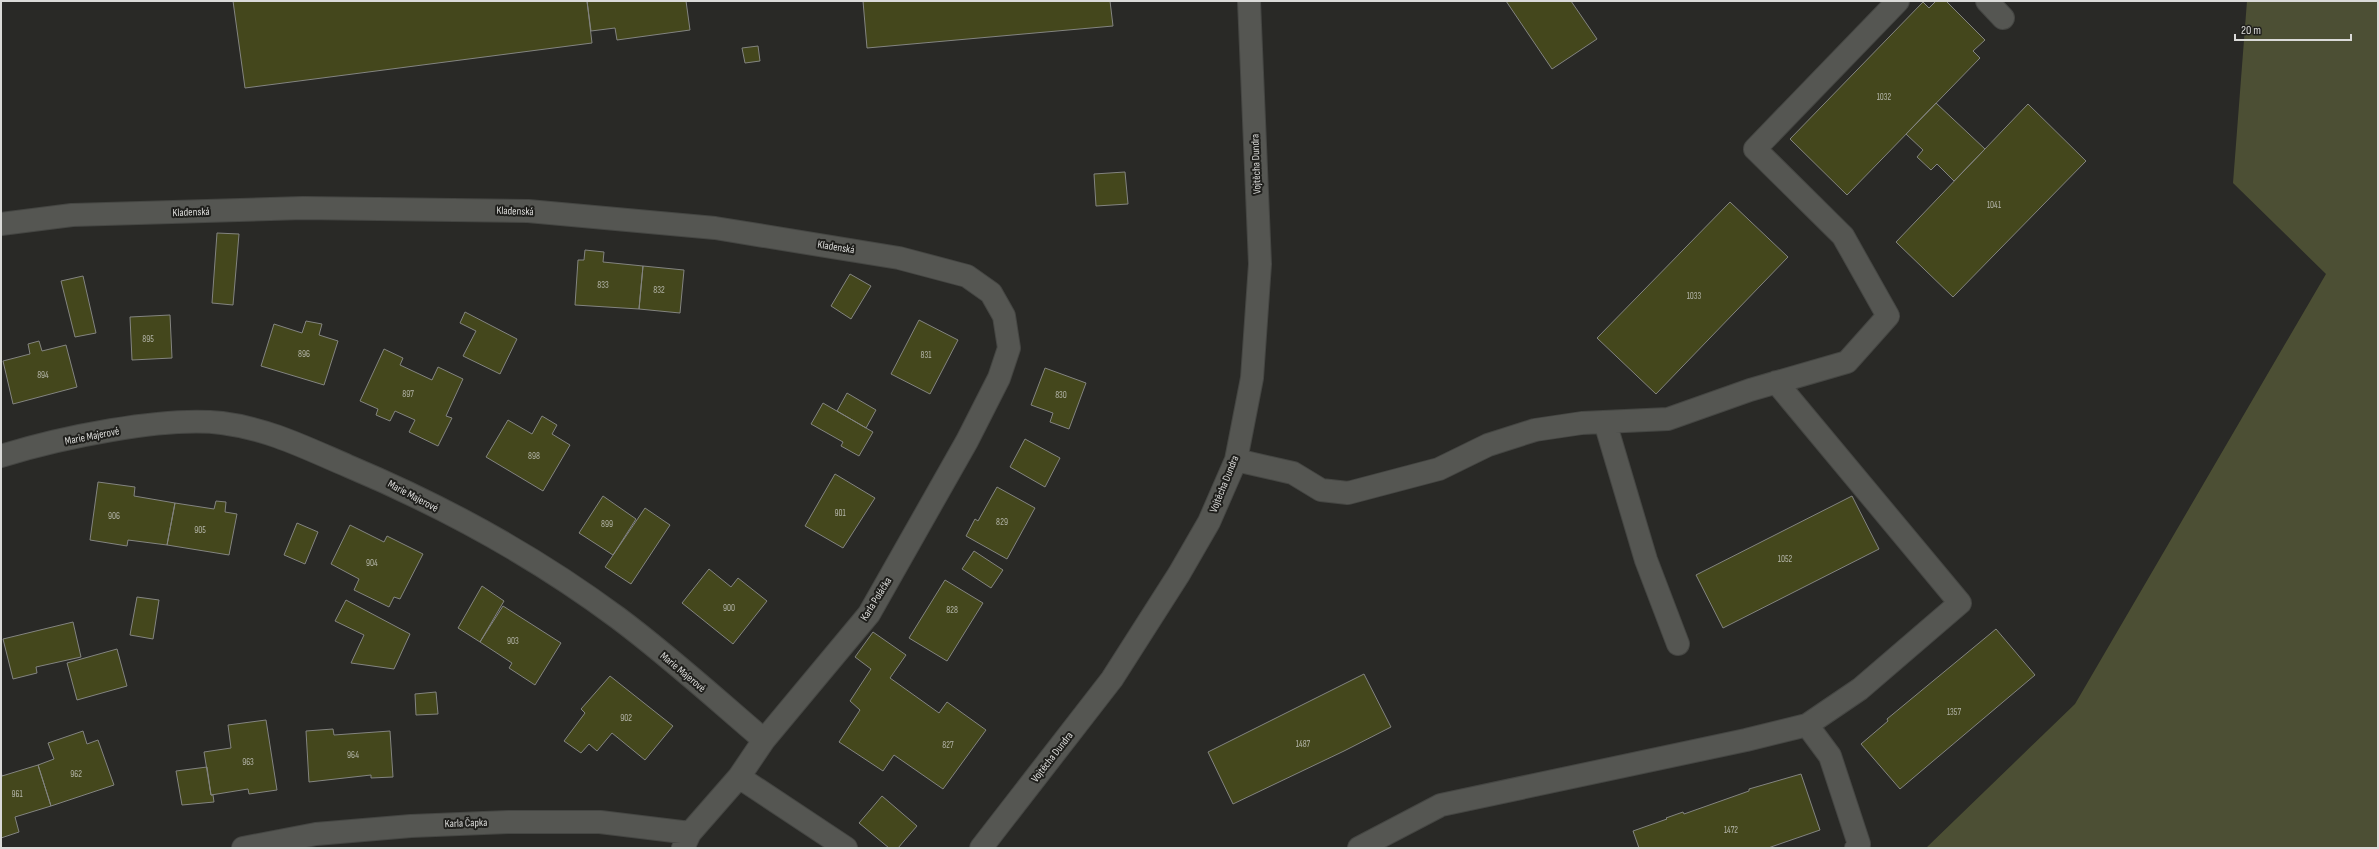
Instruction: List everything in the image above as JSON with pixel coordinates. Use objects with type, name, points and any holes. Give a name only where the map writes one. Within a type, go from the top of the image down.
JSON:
[{"type":"street","name":"Vojtěcha Dundra","points":[[981,848],[1112,679],[1179,574],[1208,522],[1236,460],[1252,378],[1260,264],[1249,1]]},
{"type":"street","points":[[1236,460],[1293,473],[1321,490],[1348,492],[1439,469],[1488,445],[1535,430],[1582,423],[1668,419],[1776,382],[1847,362],[1888,316],[1843,236],[1755,149],[1898,1]]},
{"type":"street","points":[[1987,1],[2003,18]]},
{"type":"street","name":"Kladenská","points":[[1,224],[72,215],[303,208],[528,211],[715,228],[899,258],[967,276],[990,293],[1004,316]]},
{"type":"street","name":"Karla Poláčka","points":[[686,841],[739,777],[764,740],[869,614],[967,441],[999,378],[1009,348],[1004,316]]},
{"type":"street","points":[[1359,848],[1441,805],[1746,740],[1807,725],[1860,689],[1960,603],[1776,382]]},
{"type":"street","name":"Marie Majerové","points":[[1,456],[114,431],[181,422],[222,423],[290,439],[393,485],[532,560],[618,618],[764,740]]},
{"type":"street","points":[[1605,422],[1646,560],[1678,644]]},
{"type":"street","points":[[1807,725],[1830,756],[1859,844],[1856,848]]},
{"type":"street","points":[[739,777],[846,848]]},
{"type":"street","name":"Karla Čapka","points":[[243,848],[316,834],[411,826],[508,822],[600,822],[686,841]]},
{"type":"green space","points":[[2247,1],[2378,1],[2378,848],[1926,848],[2075,704],[2326,274],[2233,183]]},
{"type":"building","points":[[233,1],[587,1],[592,43],[245,88]]},
{"type":"building","points":[[587,1],[686,1],[690,30],[617,40],[615,28],[591,31]]},
{"type":"building","points":[[863,1],[1110,1],[1113,26],[867,48]]},
{"type":"building","points":[[1506,1],[1571,1],[1597,39],[1552,69]]},
{"type":"building","points":[[1936,1],[1946,1],[1985,40],[1973,51],[1980,58],[1847,195],[1790,139],[1923,2],[1929,8]]},
{"type":"building","points":[[758,46],[760,61],[745,63],[742,48]]},
{"type":"building","points":[[1936,103],[1985,149],[1954,181],[1937,164],[1931,170],[1917,157],[1923,150],[1906,134]]},
{"type":"building","points":[[2028,104],[2086,161],[1953,297],[1896,242]]},
{"type":"building","points":[[1125,172],[1128,204],[1096,206],[1094,174]]},
{"type":"building","points":[[1730,202],[1788,257],[1656,394],[1597,338]]},
{"type":"building","points":[[217,233],[239,234],[233,305],[212,303]]},
{"type":"building","points":[[585,250],[604,252],[603,262],[643,266],[639,309],[575,305],[578,260],[584,260]]},
{"type":"building","points":[[643,266],[684,270],[680,313],[639,309]]},
{"type":"building","points":[[850,274],[871,286],[851,319],[831,306]]},
{"type":"building","points":[[83,276],[96,333],[75,337],[61,281]]},
{"type":"building","points":[[465,312],[517,339],[500,374],[463,356],[476,331],[460,323]]},
{"type":"building","points":[[170,315],[172,358],[132,360],[130,317]]},
{"type":"building","points":[[919,320],[958,340],[930,394],[891,374]]},
{"type":"building","points":[[306,321],[322,324],[319,335],[338,341],[324,385],[261,366],[274,324],[302,333]]},
{"type":"building","points":[[39,341],[42,351],[66,345],[77,387],[13,404],[3,361],[30,354],[28,344]]},
{"type":"building","points":[[384,349],[403,358],[400,365],[432,380],[438,367],[463,379],[446,416],[452,418],[438,446],[409,432],[415,420],[395,411],[390,421],[376,415],[378,409],[360,401]]},
{"type":"building","points":[[1045,368],[1086,383],[1069,429],[1050,422],[1053,413],[1031,405]]},
{"type":"building","points":[[847,393],[876,410],[866,428],[837,411]]},
{"type":"building","points":[[823,403],[873,432],[859,456],[841,446],[843,442],[811,424]]},
{"type":"building","points":[[542,416],[557,425],[552,434],[570,445],[543,491],[486,457],[508,420],[532,434]]},
{"type":"building","points":[[1025,439],[1060,458],[1045,487],[1010,467]]},
{"type":"building","points":[[835,474],[875,498],[843,548],[805,526]]},
{"type":"building","points":[[98,482],[135,487],[134,496],[175,503],[167,545],[128,540],[127,546],[90,540]]},
{"type":"building","points":[[997,487],[1035,508],[1007,559],[966,536],[975,519],[978,521]]},
{"type":"building","points":[[603,496],[636,519],[613,555],[579,533]]},
{"type":"building","points":[[1852,496],[1879,549],[1723,628],[1696,575]]},
{"type":"building","points":[[216,501],[226,502],[225,512],[237,514],[229,555],[167,545],[175,503],[214,509]]},
{"type":"building","points":[[645,508],[670,525],[631,584],[605,567]]},
{"type":"building","points":[[297,523],[318,532],[305,564],[284,555]]},
{"type":"building","points":[[350,525],[384,542],[387,536],[423,554],[400,599],[394,597],[389,607],[354,590],[359,579],[331,564]]},
{"type":"building","points":[[974,551],[1003,570],[991,588],[962,569]]},
{"type":"building","points":[[709,569],[731,587],[738,578],[767,601],[733,644],[682,603]]},
{"type":"building","points":[[945,580],[983,603],[947,661],[909,638]]},
{"type":"building","points":[[482,586],[504,601],[480,642],[458,628]]},
{"type":"building","points":[[137,597],[159,600],[153,639],[130,635]]},
{"type":"building","points":[[346,600],[410,634],[394,669],[351,663],[364,635],[335,621]]},
{"type":"building","points":[[503,606],[561,643],[535,685],[509,668],[512,663],[480,642]]},
{"type":"building","points":[[73,622],[81,657],[36,667],[37,673],[13,679],[3,639]]},
{"type":"building","points":[[1996,629],[2035,675],[1900,789],[1861,744],[1888,721],[1887,719]]},
{"type":"building","points":[[873,632],[906,655],[890,678],[939,713],[947,702],[986,730],[943,789],[894,755],[883,771],[839,742],[860,710],[850,701],[871,669],[855,657]]},
{"type":"building","points":[[117,649],[127,686],[77,700],[67,663]]},
{"type":"building","points":[[1364,674],[1391,727],[1233,804],[1208,752]]},
{"type":"building","points":[[610,676],[673,726],[645,760],[612,733],[597,751],[589,744],[581,753],[564,741],[585,713],[581,709]]},
{"type":"building","points":[[436,692],[438,714],[416,715],[415,694]]},
{"type":"building","points":[[266,720],[277,790],[249,794],[248,789],[211,795],[204,752],[231,748],[228,725]]},
{"type":"building","points":[[333,729],[334,735],[390,731],[393,777],[371,778],[371,775],[309,782],[306,731]]},
{"type":"building","points":[[83,731],[87,744],[98,740],[114,785],[51,806],[38,765],[54,759],[48,743]]},
{"type":"building","points":[[38,765],[51,806],[15,817],[19,832],[1,838],[1,772],[2,776]]},
{"type":"building","points":[[207,767],[211,795],[213,795],[214,802],[182,805],[176,771]]},
{"type":"building","points":[[1801,774],[1820,830],[1768,848],[1639,848],[1633,831],[1683,812],[1684,814],[1749,791],[1749,789]]},
{"type":"building","points":[[882,796],[917,826],[898,848],[889,848],[859,823]]}]
